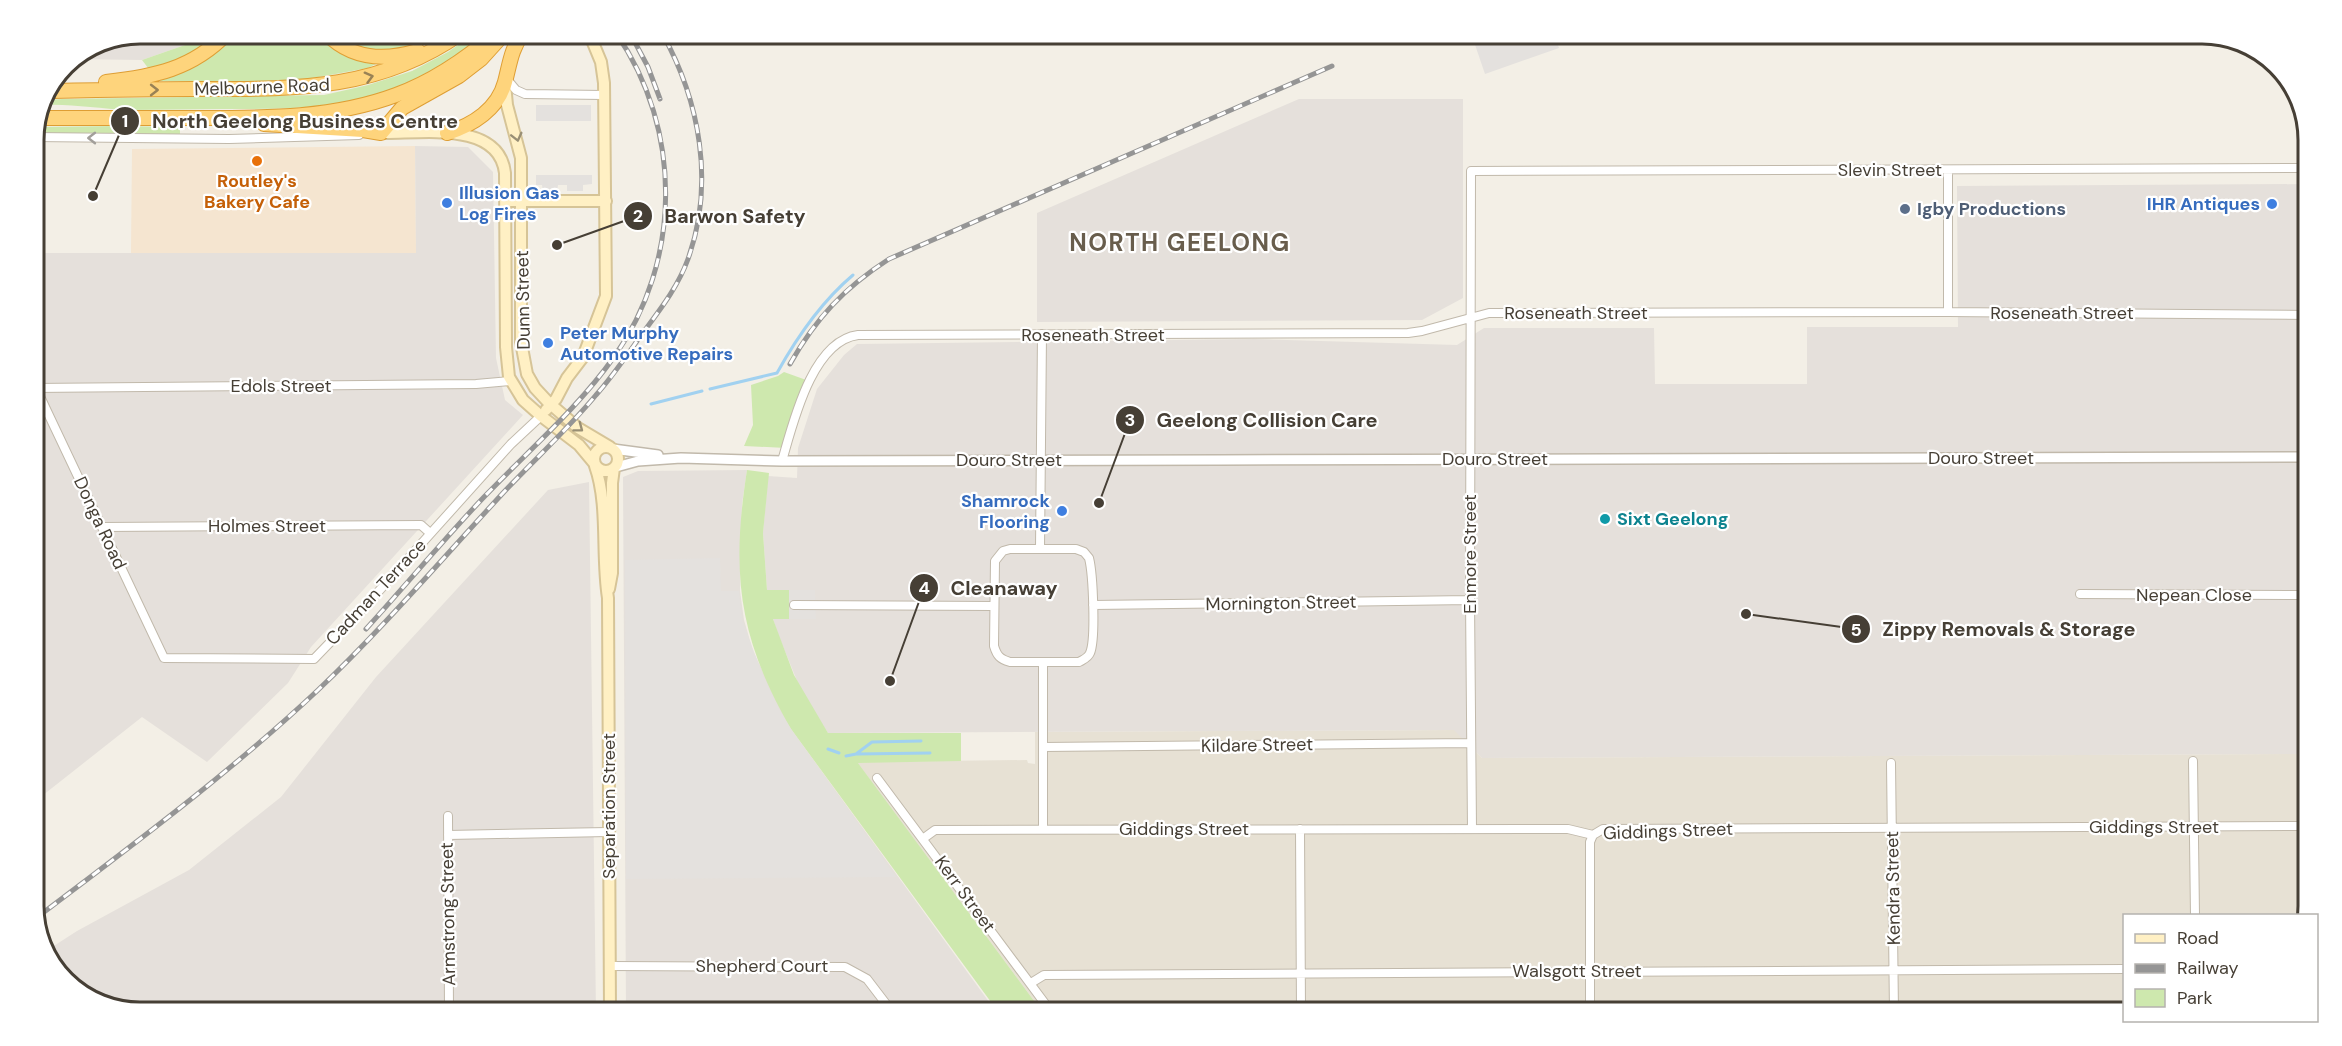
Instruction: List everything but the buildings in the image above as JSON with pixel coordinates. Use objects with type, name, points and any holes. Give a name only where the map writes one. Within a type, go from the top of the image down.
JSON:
[{"type":"highway","points":[[57,90],[159,74],[190,61],[212,44]]},
{"type":"highway","points":[[340,44],[347,50],[377,58],[409,53],[433,44]]},
{"type":"highway","name":"Melbourne Road","points":[[57,91],[288,89],[338,84],[381,74],[442,44]]},
{"type":"highway","name":"Melbourne Road","points":[[46,118],[223,118],[317,114],[360,106],[395,96],[451,68],[482,44]]},
{"type":"highway","points":[[223,118],[273,126],[363,130],[381,133],[402,108],[459,76],[495,44]]},
{"type":"highway","points":[[447,133],[461,128],[487,112],[499,96],[506,79],[510,56],[517,44]]},
{"type":"main road","points":[[541,416],[583,357],[606,296],[604,95],[601,62],[594,44]]},
{"type":"main road","name":"Dunn Street","points":[[506,79],[507,105],[519,150],[522,201],[521,342],[527,374],[535,388],[551,405]]},
{"type":"main road","name":"Dunn Street","points":[[381,133],[447,133],[476,137],[500,154],[504,166],[506,347],[511,381],[523,400],[541,416]]},
{"type":"main road","points":[[505,201],[606,201]]},
{"type":"main road","name":"Edols Street","points":[[511,381],[527,374]]},
{"type":"main road","points":[[551,405],[578,428],[611,448],[618,459],[615,467],[606,471],[594,464],[594,455],[598,449],[611,448]]},
{"type":"main road","name":"Separation Street","points":[[541,416],[579,445],[594,464],[602,496],[603,559],[608,598],[610,1002]]},
{"type":"main road","name":"Separation Street","points":[[608,598],[612,573],[612,483],[615,467]]},
{"type":"street","points":[[506,79],[518,92],[531,95],[604,95]]},
{"type":"street","points":[[44,137],[229,139],[381,133]]},
{"type":"street","name":"Slevin Street","points":[[1471,171],[2298,168]]},
{"type":"street","points":[[1948,170],[1948,312]]},
{"type":"street","name":"Enmore Street","points":[[1471,171],[1472,316],[1469,337],[1472,829]]},
{"type":"street","name":"Roseneath Street","points":[[782,460],[803,390],[831,349],[847,338],[858,334],[1408,333],[1489,313],[1948,312],[2298,315]]},
{"type":"street","points":[[1040,549],[1042,334]]},
{"type":"street","name":"Edols Street","points":[[44,388],[476,384],[511,381]]},
{"type":"street","name":"Donga Road","points":[[44,407],[164,658]]},
{"type":"street","name":"Cadman Terrace","points":[[164,658],[314,658],[369,602],[511,444],[541,416]]},
{"type":"street","name":"Douro Street","points":[[611,448],[681,458]]},
{"type":"street","name":"Douro Street","points":[[615,467],[638,461],[681,458],[1041,460],[2298,457]]},
{"type":"street","name":"Holmes Street","points":[[102,527],[421,525],[430,533]]},
{"type":"street","points":[[1010,549],[1076,549],[1084,552],[1091,566],[1093,605],[1091,651],[1087,658],[1079,662],[1002,660],[994,646],[994,561],[998,555],[1010,549]]},
{"type":"street","name":"Nepean Close","points":[[2080,594],[2298,595]]},
{"type":"street","name":"Mornington Street","points":[[1093,605],[1470,600]]},
{"type":"street","points":[[794,605],[993,606]]},
{"type":"street","points":[[1043,662],[1043,829]]},
{"type":"street","name":"Kildare Street","points":[[1043,747],[1471,744]]},
{"type":"street","points":[[2193,761],[2195,914]]},
{"type":"street","name":"Kendra Street","points":[[1892,763],[1894,1002]]},
{"type":"street","name":"Kerr Street","points":[[877,778],[1044,1002]]},
{"type":"street","name":"Armstrong Street","points":[[448,816],[449,1002]]},
{"type":"street","name":"Giddings Street","points":[[924,838],[935,830],[1043,829],[1568,829],[1593,835],[1603,829],[2298,826]]},
{"type":"street","points":[[1300,829],[1301,1002]]},
{"type":"street","points":[[448,835],[608,832]]},
{"type":"street","points":[[1590,1002],[1590,842],[1593,835]]},
{"type":"street","name":"Shepherd Court","points":[[610,966],[845,967],[867,979],[885,1002]]},
{"type":"street","name":"Walsgott Street","points":[[1031,983],[1044,975],[2123,969]]},
{"type":"shaded area","points":[[185,44],[142,60],[87,59],[121,45]]},
{"type":"shaded area","points":[[1475,44],[1558,44],[1559,48],[1485,74]]},
{"type":"shaded area","points":[[1299,99],[1463,99],[1463,298],[1422,320],[1037,322],[1037,213]]},
{"type":"shaded area","points":[[536,105],[591,105],[591,121],[536,121]]},
{"type":"shaded area","points":[[415,146],[416,253],[131,253],[132,149]]},
{"type":"shaded area","points":[[415,146],[468,147],[493,172],[496,358],[505,400],[523,415],[311,647],[288,683],[207,762],[142,717],[44,794],[44,253],[416,253]]},
{"type":"shaded area","points":[[536,175],[592,175],[592,184],[583,185],[583,191],[567,191],[567,185],[558,185],[557,191],[543,192],[542,185],[536,185]]},
{"type":"shaded area","points":[[2298,184],[2298,754],[1482,758],[1454,730],[828,733],[802,693],[773,619],[789,618],[767,590],[763,533],[768,476],[797,478],[798,448],[817,389],[844,355],[857,344],[1255,339],[1457,345],[1484,328],[1654,328],[1655,384],[1807,384],[1807,327],[1958,327],[1957,186]]},
{"type":"shaded area","points":[[747,470],[742,504],[740,591],[744,620],[753,651],[791,729],[989,1002],[626,1002],[623,477],[638,471]]},
{"type":"shaded area","points":[[589,482],[596,1002],[139,1002],[121,1001],[103,995],[91,990],[76,979],[67,970],[52,947],[189,870],[281,797],[376,677],[548,490]]},
{"type":"shaded area","points":[[720,558],[721,591],[739,591],[742,620],[763,676],[780,711],[896,877],[626,879],[625,560]]},
{"type":"shaded area","points":[[789,590],[815,590],[816,619],[789,619]]},
{"type":"shaded area","points":[[1455,730],[1482,758],[2298,754],[2298,914],[2123,914],[2123,1002],[1035,1002],[857,762],[1027,760],[1028,763],[1035,764],[1035,732]]},
{"type":"green space","points":[[414,44],[368,68],[292,82],[158,81],[142,60],[185,45]]},
{"type":"green space","points":[[459,44],[472,44],[428,72],[390,90],[370,97],[328,105],[265,109],[128,110],[50,105],[52,100],[62,99],[324,95],[368,85],[412,71]]},
{"type":"green space","points":[[45,127],[180,127],[180,134],[44,134]]},
{"type":"green space","points":[[784,372],[809,381],[786,448],[744,446],[753,425],[751,385]]},
{"type":"green space","points":[[747,470],[769,473],[763,533],[767,590],[789,590],[789,619],[773,619],[794,675],[828,733],[961,733],[961,761],[858,763],[1035,1002],[991,1002],[791,729],[773,696],[760,664],[743,604],[740,573],[742,507]]},
{"type":"waterway","points":[[710,389],[777,373],[810,321],[841,285],[853,275]]},
{"type":"waterway","points":[[651,404],[702,391]]},
{"type":"waterway","points":[[846,756],[856,754],[872,742],[921,741]]},
{"type":"waterway","points":[[828,749],[839,753]]},
{"type":"waterway","points":[[857,754],[930,753]]},
{"type":"railway","points":[[366,629],[469,513],[585,394],[614,357],[636,319],[652,280],[662,238],[666,195],[663,153],[654,111],[638,71],[622,44]]},
{"type":"railway","points":[[636,44],[648,67],[660,99]]},
{"type":"railway","points":[[44,912],[215,780],[318,690],[389,618],[503,493],[585,408],[614,373],[661,308],[674,289],[688,259],[701,202],[702,172],[694,115],[686,86],[668,44]]},
{"type":"railway","points":[[790,364],[810,332],[832,305],[858,281],[889,259],[1332,66]]},
{"type":"place","name":"Routley's Bakery Cafe","points":[[257,161]]},
{"type":"place","name":"North Geelong Business Centre","points":[[93,196]]},
{"type":"place","name":"Illusion Gas Log Fires","points":[[447,203]]},
{"type":"place","name":"IHR Antiques","points":[[2272,204]]},
{"type":"place","name":"Igby Productions","points":[[1905,209]]},
{"type":"place","name":"Barwon Safety","points":[[557,245]]},
{"type":"place","name":"Peter Murphy Automotive Repairs","points":[[548,343]]},
{"type":"place","name":"Geelong Collision Care","points":[[1099,503]]},
{"type":"place","name":"Shamrock Flooring","points":[[1062,511]]},
{"type":"place","name":"Sixt Geelong","points":[[1605,519]]},
{"type":"place","name":"Zippy Removals & Storage","points":[[1746,614]]},
{"type":"place","name":"Cleanaway","points":[[890,681]]},
{"type":"district","name":"NORTH GEELONG","points":[[1180,242]]}]
